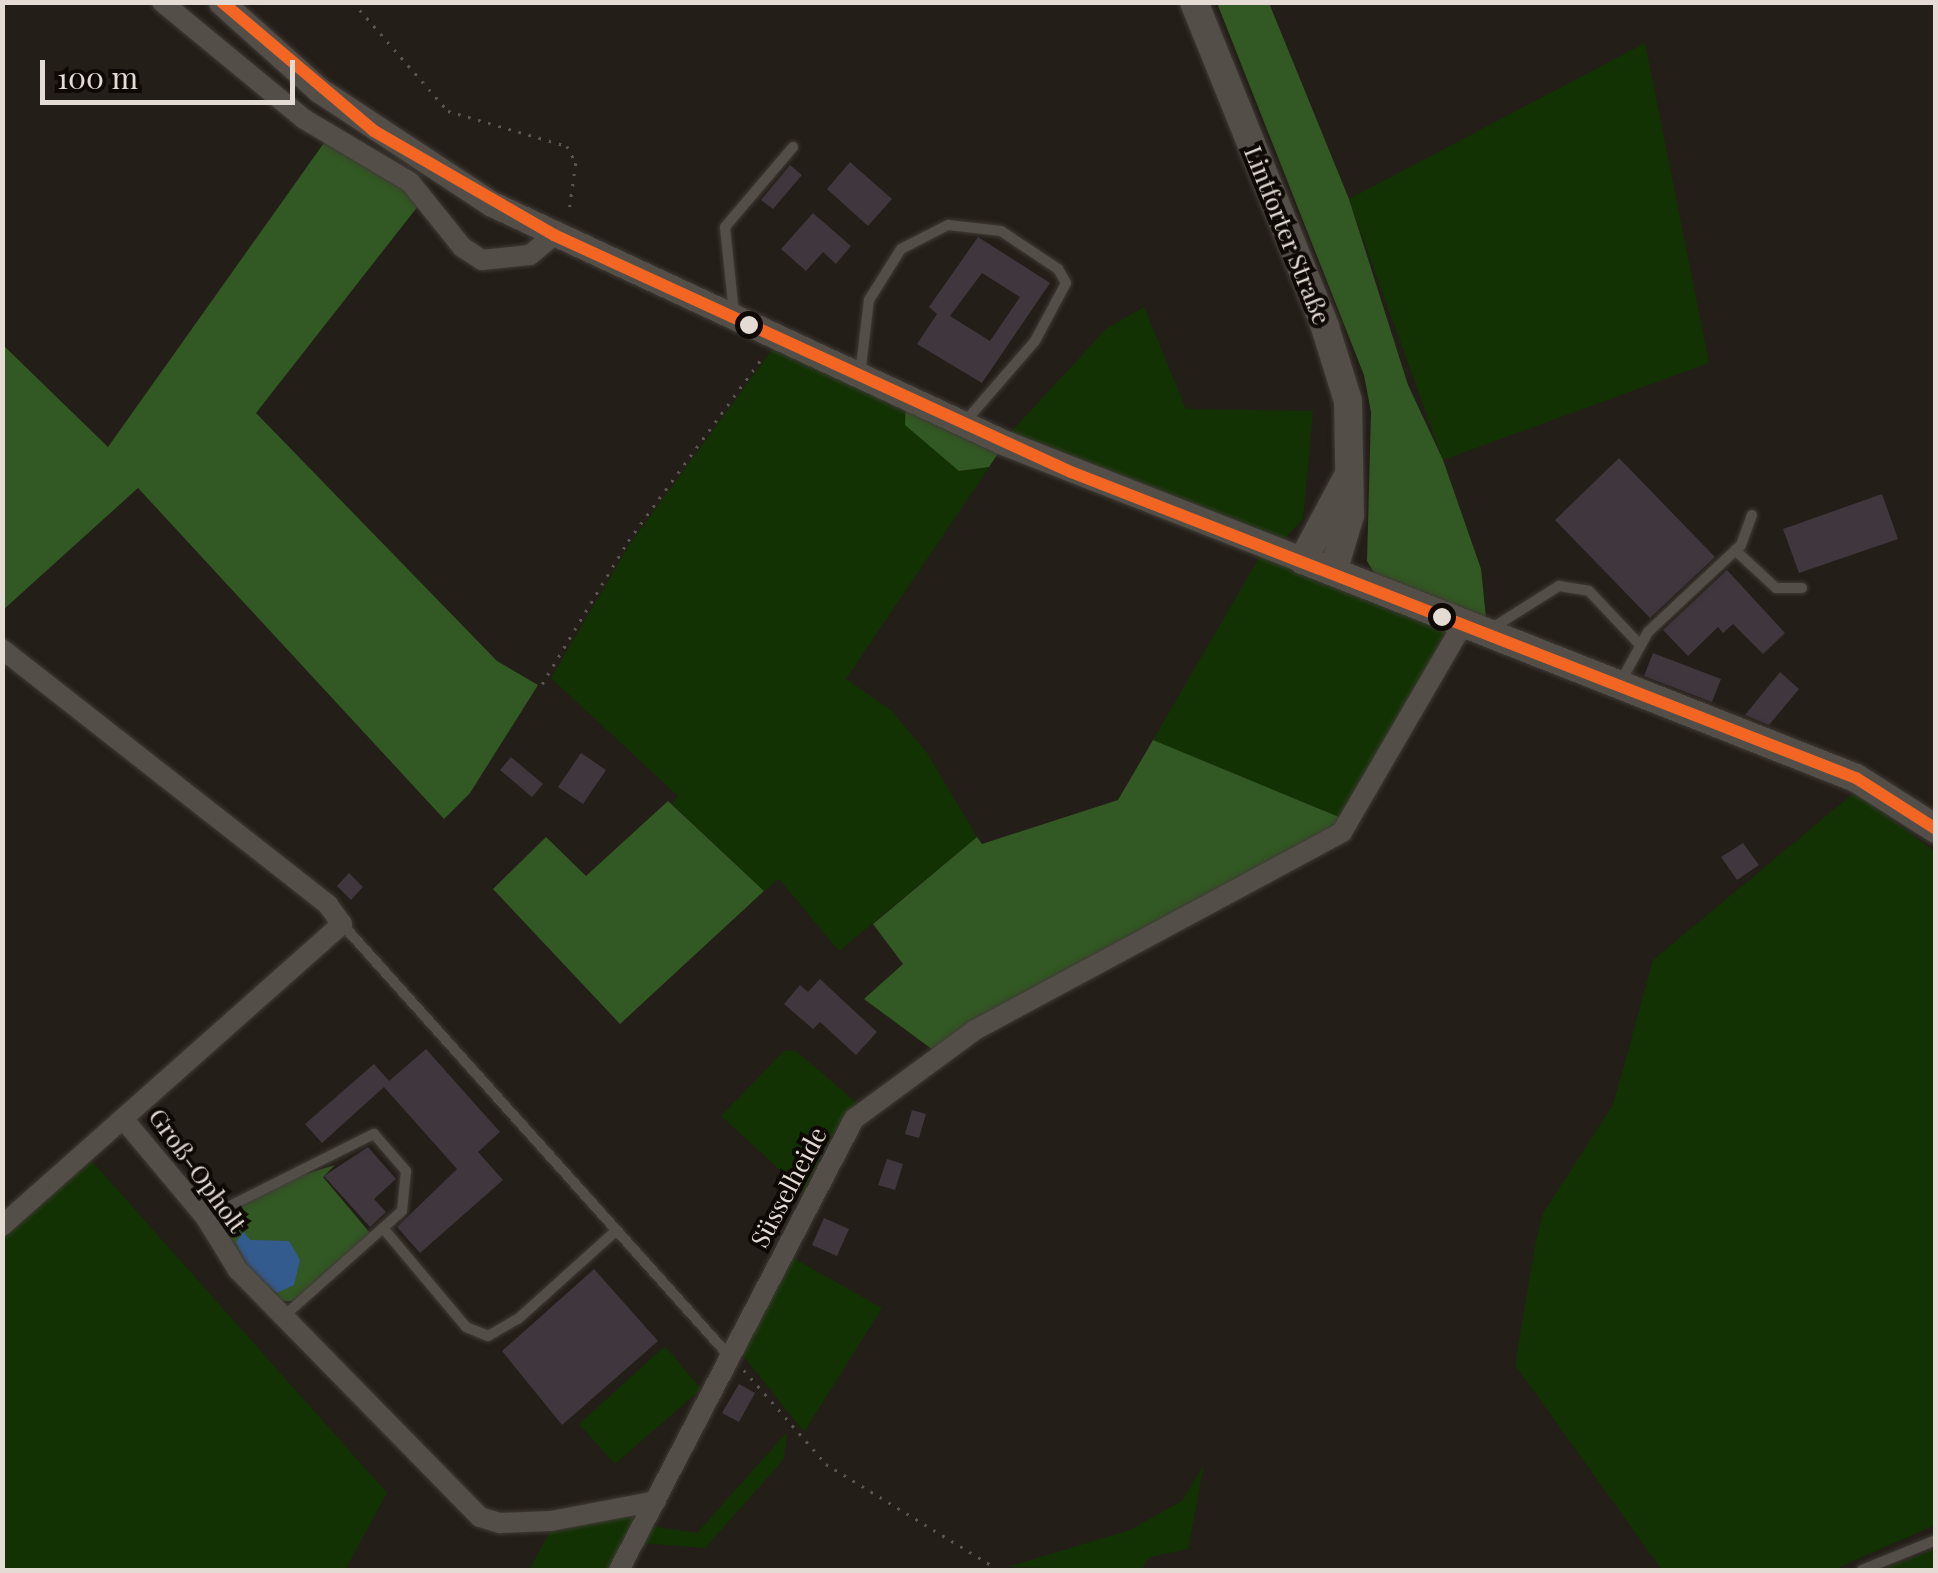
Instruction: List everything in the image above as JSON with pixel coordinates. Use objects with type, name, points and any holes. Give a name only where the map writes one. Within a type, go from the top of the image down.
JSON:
[{"type":"main road","name":"Lintforter Straße","points":[[1194,2],[1338,364],[1348,401],[1350,514],[1334,572]]},
{"type":"main road","name":"Lintforter Straße","points":[[1303,560],[1349,474]]},
{"type":"main road","points":[[1303,560],[1856,778],[1936,829]]},
{"type":"street","points":[[162,2],[304,119],[410,182],[462,248],[482,260],[530,255],[554,234]]},
{"type":"street","points":[[220,2],[374,131],[554,234],[964,424],[1303,560]]},
{"type":"street","name":"Süsselheide","points":[[619,1570],[854,1119],[975,1030],[1342,832],[1474,629]]},
{"type":"street","points":[[2,650],[328,905],[342,924]]},
{"type":"street","name":"Groß-Opholt","points":[[342,924],[125,1121],[206,1218],[238,1270],[480,1517],[500,1523],[551,1521],[656,1502]]},
{"type":"street","points":[[2,1226],[125,1121]]},
{"type":"lane","points":[[734,318],[725,227],[793,147]]},
{"type":"lane","points":[[860,376],[869,300],[901,249],[948,225],[1002,232],[1058,269],[1066,283],[1035,342],[964,424]]},
{"type":"lane","points":[[1618,686],[1640,645],[1735,550],[1752,515]]},
{"type":"lane","points":[[1735,550],[1776,588],[1802,588]]},
{"type":"lane","points":[[1474,629],[1559,586],[1589,591],[1640,645]]},
{"type":"lane","points":[[342,924],[731,1358]]},
{"type":"lane","points":[[206,1218],[374,1134],[406,1171],[402,1210],[284,1316]]},
{"type":"lane","points":[[382,1228],[466,1327],[488,1336],[518,1320],[617,1230]]},
{"type":"lane","points":[[1862,1570],[1936,1540]]},
{"type":"path","points":[[353,2],[448,110],[567,146],[576,162],[576,196],[554,234]]},
{"type":"path","points":[[542,684],[628,541],[776,338]]},
{"type":"path","points":[[731,1358],[826,1464],[999,1570]]},
{"type":"green space","points":[[1217,3],[1269,3],[1349,199],[1408,385],[1443,460],[1481,569],[1486,618],[1377,578],[1367,561],[1371,412],[1364,375]]},
{"type":"green space","points":[[1645,43],[1709,363],[1443,460],[1349,199]]},
{"type":"green space","points":[[326,140],[422,201],[256,413],[497,661],[538,685],[470,793],[444,819],[138,488],[3,610],[2,344],[108,447]]},
{"type":"green space","points":[[1144,307],[1186,409],[1313,411],[1303,519],[1283,540],[1011,432],[1106,329]]},
{"type":"green space","points":[[774,347],[906,397],[959,471],[989,467],[846,679],[891,710],[927,753],[977,837],[839,951],[779,879],[764,891],[672,804],[678,796],[551,678],[630,544]]},
{"type":"green space","points":[[906,397],[1005,443],[989,467],[959,471],[905,425]]},
{"type":"green space","points":[[1262,553],[1448,629],[1344,819],[1153,740]]},
{"type":"green space","points":[[1153,740],[1344,819],[1313,844],[933,1050],[864,999],[903,964],[873,924],[977,837],[982,844],[1118,800]]},
{"type":"green space","points":[[1855,792],[1935,852],[1935,1525],[1833,1570],[1662,1570],[1515,1365],[1536,1240],[1543,1213],[1613,1105],[1653,960]]},
{"type":"green space","points":[[668,801],[764,891],[620,1024],[493,889],[546,837],[586,876]]},
{"type":"green space","points":[[784,1051],[796,1051],[859,1105],[831,1137],[804,1192],[721,1116]]},
{"type":"green space","points":[[90,1159],[387,1493],[345,1570],[3,1570],[3,1231]]},
{"type":"green space","points":[[335,1165],[323,1177],[370,1233],[295,1301],[275,1301],[221,1230],[226,1214],[280,1182]]},
{"type":"green space","points":[[788,1255],[882,1308],[804,1432],[742,1354]]},
{"type":"green space","points":[[665,1346],[701,1389],[615,1464],[579,1424]]},
{"type":"green space","points":[[787,1432],[784,1459],[705,1548],[642,1543],[651,1526],[697,1533]]},
{"type":"green space","points":[[1204,1464],[1188,1549],[1150,1557],[1141,1570],[1008,1567],[1130,1530],[1182,1501]]},
{"type":"green space","points":[[641,1511],[608,1570],[529,1570],[554,1524]]},
{"type":"green space","points":[[1935,1549],[1935,1570],[1882,1570]]},
{"type":"water","points":[[244,1232],[250,1240],[289,1241],[300,1260],[294,1285],[277,1293],[249,1269],[236,1242]]},
{"type":"building","points":[[850,162],[892,199],[868,226],[827,189]]},
{"type":"building","points":[[790,165],[802,175],[773,209],[761,200]]},
{"type":"building","points":[[813,213],[851,246],[836,264],[823,252],[806,271],[781,249]]},
{"type":"building","points":[[978,237],[1050,283],[982,383],[917,344],[937,314],[929,307]],"holes":[[[982,273],[1020,297],[990,341],[950,316]]]},
{"type":"building","points":[[1619,458],[1715,557],[1650,618],[1555,520]]},
{"type":"building","points":[[1882,494],[1898,539],[1799,573],[1783,529]]},
{"type":"building","points":[[1727,570],[1785,633],[1763,654],[1733,624],[1723,633],[1718,627],[1688,656],[1663,630]]},
{"type":"building","points":[[1653,653],[1721,679],[1712,702],[1644,676]]},
{"type":"building","points":[[1780,672],[1799,689],[1769,725],[1745,715]]},
{"type":"building","points":[[581,753],[606,770],[583,804],[558,787]]},
{"type":"building","points":[[511,757],[543,784],[532,797],[500,770]]},
{"type":"building","points":[[1743,843],[1759,865],[1737,880],[1721,857]]},
{"type":"building","points":[[349,873],[363,887],[351,900],[337,886]]},
{"type":"building","points":[[820,979],[877,1032],[856,1055],[820,1022],[813,1029],[784,1004],[800,985],[808,992]]},
{"type":"building","points":[[426,1049],[500,1132],[478,1152],[503,1180],[420,1253],[397,1227],[457,1169],[384,1087],[322,1143],[305,1124],[374,1064],[389,1081]]},
{"type":"building","points":[[912,1110],[926,1114],[919,1138],[905,1134]]},
{"type":"building","points":[[368,1147],[396,1179],[374,1199],[386,1212],[370,1227],[324,1176]]},
{"type":"building","points":[[887,1159],[903,1164],[895,1190],[878,1185]]},
{"type":"building","points":[[824,1218],[849,1229],[837,1256],[812,1245]]},
{"type":"building","points":[[594,1269],[658,1341],[562,1425],[502,1351]]},
{"type":"building","points":[[739,1384],[755,1393],[739,1422],[722,1413]]},
{"type":"transit line","points":[[222,2],[374,131],[554,235],[1071,472],[1856,778],[1936,829]]}]
